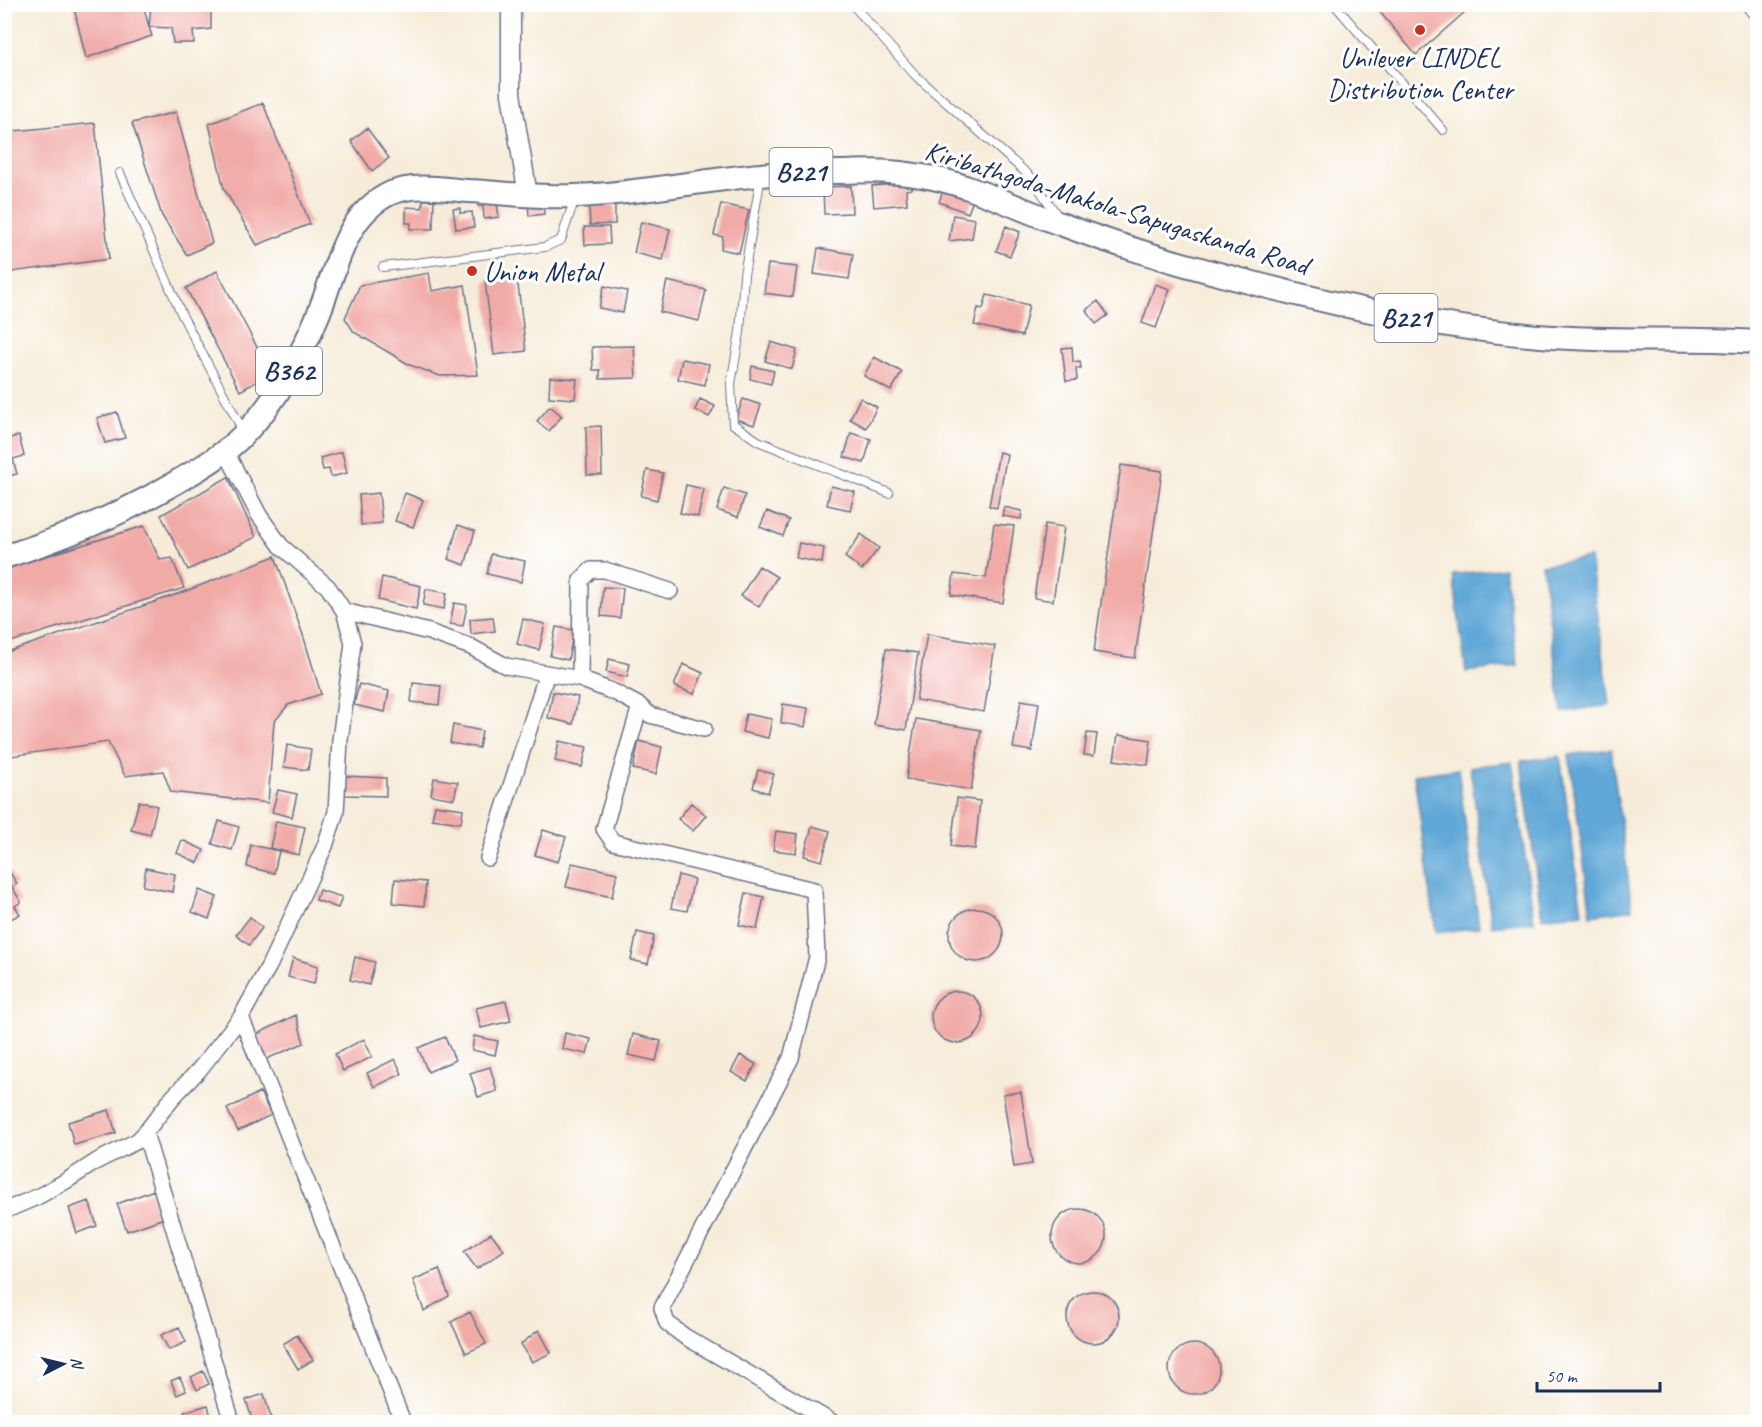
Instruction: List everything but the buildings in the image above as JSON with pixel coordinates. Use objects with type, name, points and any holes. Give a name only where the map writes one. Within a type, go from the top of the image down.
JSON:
[{"type":"main road","name":"Kiribathgoda-Makola-Sapugaskanda Road","points":[[528,195],[576,196],[805,172],[884,171],[931,177],[964,186],[1113,243],[1250,283],[1406,318],[1477,329],[1553,337],[1758,342]]},
{"type":"main road","name":"B362","points":[[4,556],[107,519],[140,504],[200,470],[245,434],[266,407],[301,351],[318,315],[342,247],[356,224],[372,205],[389,194],[404,189],[423,188],[528,195]]},
{"type":"street","points":[[511,4],[511,94],[528,195]]},
{"type":"street","points":[[4,1211],[39,1196],[97,1161],[136,1141],[199,1070],[241,1017],[269,966],[325,846],[336,812],[340,740],[353,643],[344,611],[328,587],[281,546],[259,515],[225,450]]},
{"type":"street","points":[[580,679],[581,580],[591,570],[605,570],[670,591]]},
{"type":"street","points":[[344,611],[429,632],[471,647],[506,666],[580,679],[640,705],[651,715],[704,729]]},
{"type":"street","points":[[488,858],[547,673]]},
{"type":"street","points":[[640,705],[604,829],[612,842],[814,890],[817,957],[791,1058],[662,1308],[667,1323],[684,1336],[832,1422]]},
{"type":"street","points":[[241,1017],[403,1422]]},
{"type":"street","points":[[145,1133],[231,1422]]},
{"type":"lane","points":[[852,4],[916,76],[1031,177],[1065,226]]},
{"type":"lane","points":[[1334,4],[1443,130]]},
{"type":"lane","points":[[1744,4],[1758,21]]},
{"type":"lane","points":[[120,173],[182,315],[245,434]]},
{"type":"lane","points":[[761,175],[744,275],[740,332],[731,384],[732,424],[758,441],[889,493]]},
{"type":"lane","points":[[383,267],[545,247],[561,240],[576,196]]},
{"type":"water","points":[[1590,558],[1610,705],[1562,712],[1542,565]]},
{"type":"water","points":[[1504,568],[1518,665],[1466,672],[1453,575]]},
{"type":"water","points":[[1611,749],[1632,909],[1591,915],[1569,755]]},
{"type":"water","points":[[1560,756],[1582,913],[1542,918],[1521,761]]},
{"type":"water","points":[[1512,762],[1534,921],[1492,926],[1470,767]]},
{"type":"water","points":[[1458,769],[1479,927],[1436,933],[1414,775]]},
{"type":"place","name":"Unilever LINDEL Distribution Center","points":[[1420,30]]},
{"type":"place","name":"Union Metal","points":[[472,271]]}]
